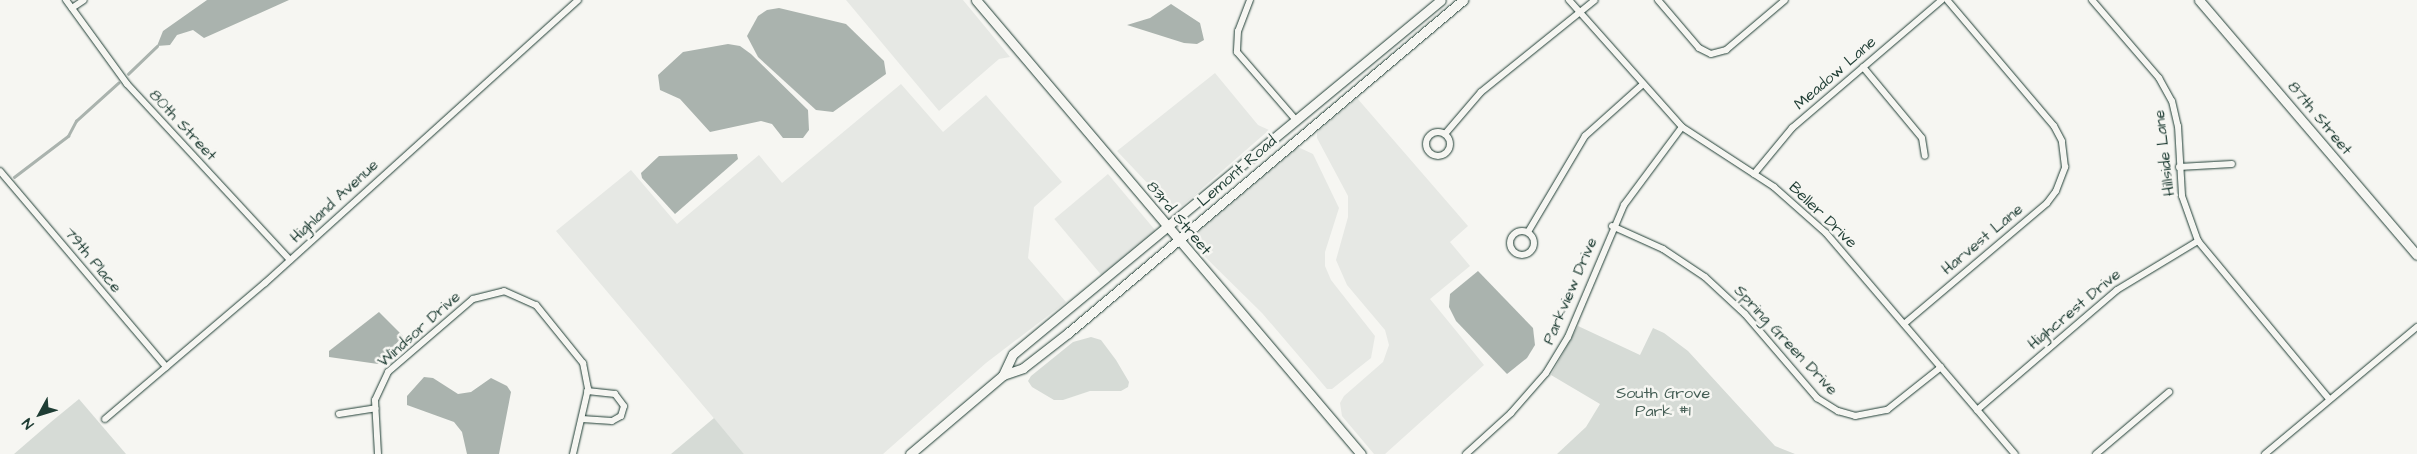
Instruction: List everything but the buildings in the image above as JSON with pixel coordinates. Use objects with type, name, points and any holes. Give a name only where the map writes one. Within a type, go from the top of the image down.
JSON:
[{"type":"main road","name":"83rd Street","points":[[976,0],[1361,454]]},
{"type":"main road","name":"Lemont Road","points":[[1003,375],[1012,354],[1441,0]]},
{"type":"main road","name":"Lemont Road","points":[[910,454],[1003,375],[1023,368],[1179,240],[1463,0]]},
{"type":"main road","name":"87th Street","points":[[2199,0],[2417,255]]},
{"type":"street","name":"80th Street","points":[[66,0],[126,84],[290,260]]},
{"type":"street","points":[[72,8],[84,0]]},
{"type":"street","name":"Highland Avenue","points":[[105,419],[290,260],[578,0]]},
{"type":"street","points":[[1250,0],[1236,42],[1242,62],[1296,120]]},
{"type":"street","name":"Beller Drive","points":[[1569,0],[1642,85],[1682,127],[1791,200],[1826,233],[2015,454]]},
{"type":"street","points":[[1445,134],[1472,100],[1595,0]]},
{"type":"street","points":[[1658,0],[1699,48],[1711,54],[1726,50],[1785,0]]},
{"type":"street","name":"Meadow Lane","points":[[1754,174],[1792,128],[1942,0]]},
{"type":"street","name":"Harvest Lane","points":[[1904,324],[2046,203],[2056,191],[2065,167],[2062,142],[2054,126],[1947,0]]},
{"type":"street","name":"Hillside Lane","points":[[2092,0],[2168,92],[2178,126],[2179,167],[2184,207],[2198,241],[2329,399]]},
{"type":"street","points":[[1863,67],[1922,138],[1925,156]]},
{"type":"street","points":[[1528,232],[1585,136],[1642,85]]},
{"type":"street","name":"Parkview Drive","points":[[1466,454],[1511,414],[1555,359],[1568,337],[1612,226],[1642,177],[1682,127]]},
{"type":"street","points":[[2179,167],[2232,164]]},
{"type":"street","name":"79th Place","points":[[0,171],[166,367]]},
{"type":"street","name":"Spring Green Drive","points":[[1612,226],[1663,249],[1714,284],[1817,398],[1838,411],[1855,416],[1887,410],[1941,367]]},
{"type":"street","name":"Highcrest Drive","points":[[1977,410],[2117,290],[2198,241]]},
{"type":"street","name":"Windsor Drive","points":[[378,454],[376,408],[381,384],[393,366],[480,296],[504,290],[525,297],[562,334],[583,363],[587,391],[573,454]]},
{"type":"street","points":[[2265,454],[2417,327]]},
{"type":"street","points":[[582,419],[612,421],[621,416],[624,406],[615,394],[587,391]]},
{"type":"street","points":[[2096,454],[2169,392]]},
{"type":"street","points":[[339,414],[376,408]]},
{"type":"shaded area","points":[[207,0],[289,0],[204,38],[193,30],[177,35],[170,45],[157,46],[163,31]]},
{"type":"shaded area","points":[[846,0],[963,0],[1010,57],[999,59],[939,111]]},
{"type":"shaded area","points":[[1171,4],[1200,23],[1204,40],[1197,44],[1184,43],[1127,25],[1150,18]]},
{"type":"shaded area","points":[[779,8],[846,24],[884,61],[886,74],[833,112],[816,110],[758,57],[747,36],[758,16],[767,10]]},
{"type":"shaded area","points":[[728,44],[740,46],[751,54],[808,110],[809,130],[803,138],[783,138],[772,124],[761,121],[710,132],[680,99],[660,90],[658,75],[683,52]]},
{"type":"shaded area","points":[[1215,73],[1258,125],[1269,130],[1182,206],[1170,207],[1117,151]]},
{"type":"shaded area","points":[[901,84],[943,132],[986,95],[1062,182],[1034,207],[1028,258],[1066,302],[986,363],[883,454],[744,454],[556,231],[631,170],[677,224],[759,155],[782,183]]},
{"type":"shaded area","points":[[1357,98],[1468,226],[1450,242],[1470,266],[1430,299],[1484,365],[1385,454],[1374,454],[1342,416],[1340,403],[1344,396],[1383,362],[1389,345],[1385,330],[1347,285],[1336,260],[1348,217],[1348,196],[1317,138],[1317,132]]},
{"type":"shaded area","points":[[1298,147],[1313,154],[1339,208],[1325,252],[1325,266],[1331,280],[1375,336],[1371,358],[1332,389],[1327,389],[1262,313],[1199,251],[1194,238],[1200,229]]},
{"type":"shaded area","points":[[737,154],[738,159],[675,214],[642,178],[641,173],[659,156]]},
{"type":"shaded area","points":[[1108,174],[1156,231],[1103,276],[1054,219]]},
{"type":"shaded area","points":[[1478,271],[1533,328],[1535,345],[1527,358],[1507,374],[1456,321],[1449,307],[1450,294]]},
{"type":"shaded area","points":[[379,312],[403,336],[378,364],[329,357],[329,351]]},
{"type":"shaded area","points":[[424,377],[433,378],[458,394],[471,392],[491,378],[507,386],[511,392],[499,454],[467,454],[462,432],[454,422],[407,405],[407,396]]},
{"type":"green space","name":"South Grove Park #1","points":[[1578,326],[1640,355],[1653,328],[1664,333],[1688,351],[1775,446],[1795,454],[1557,454],[1586,427],[1600,404],[1551,375]]},
{"type":"green space","points":[[1091,337],[1101,340],[1116,360],[1129,382],[1128,387],[1121,391],[1090,391],[1063,400],[1054,400],[1032,387],[1028,381],[1031,376],[1073,342]]},
{"type":"green space","points":[[79,399],[126,454],[14,454],[51,422]]},
{"type":"green space","points":[[714,418],[744,454],[671,454]]},
{"type":"waterway","points":[[128,74],[157,46]]},
{"type":"waterway","points":[[14,177],[68,136],[76,121],[118,83]]}]
